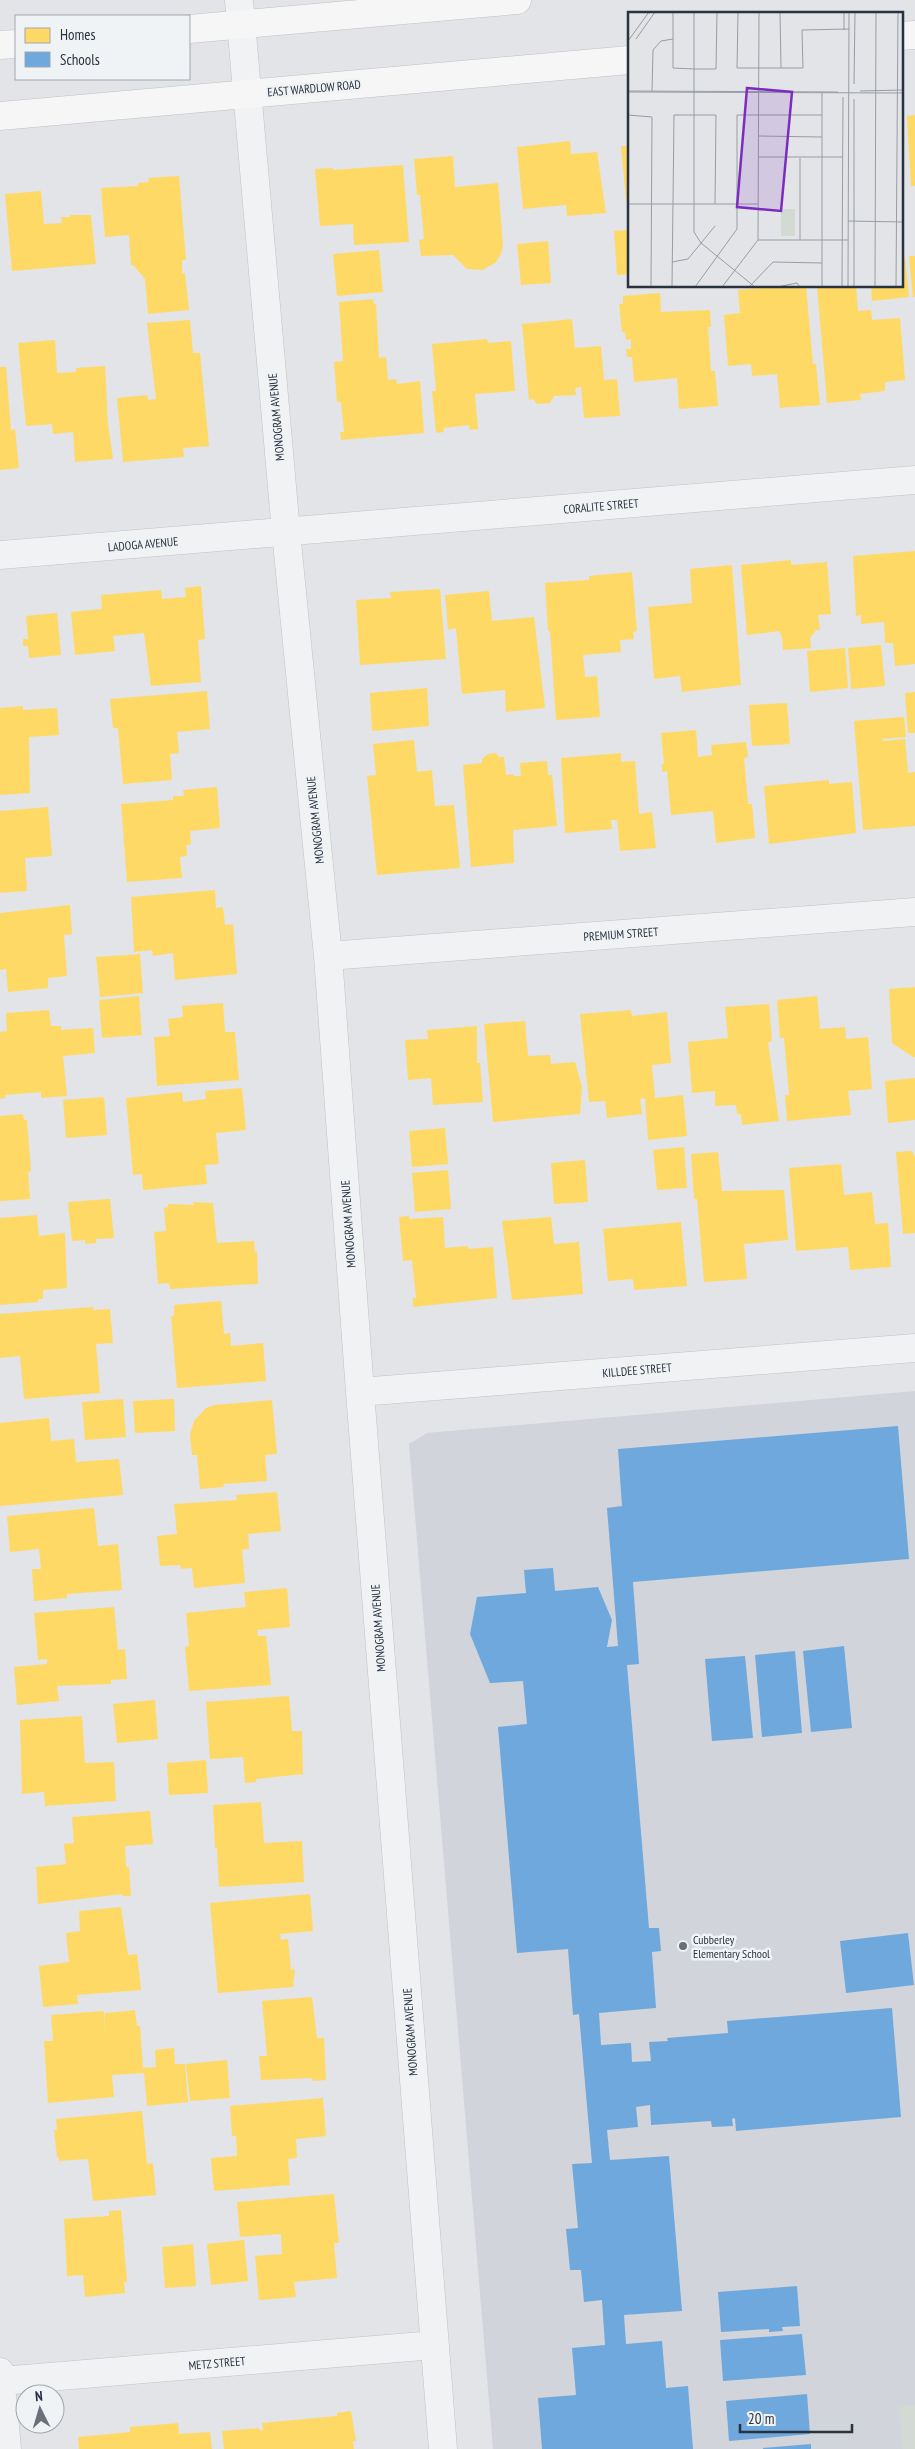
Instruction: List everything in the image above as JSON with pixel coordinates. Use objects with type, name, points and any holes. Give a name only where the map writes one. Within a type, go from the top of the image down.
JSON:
[{"type":"main road","points":[[190,28],[240,12],[517,0]]},
{"type":"main road","points":[[902,36],[915,35]]},
{"type":"main road","points":[[0,45],[15,44]]},
{"type":"main road","name":"EAST WARDLOW ROAD","points":[[0,116],[628,60]]},
{"type":"street","name":"MONOGRAM AVENUE","points":[[240,12],[286,532],[328,956],[360,1392],[443,2449]]},
{"type":"street","name":"CORALITE STREET","points":[[286,532],[915,480]]},
{"type":"street","name":"LADOGA AVENUE","points":[[0,555],[286,532]]},
{"type":"street","name":"PREMIUM STREET","points":[[328,956],[915,912]]},
{"type":"street","name":"KILLDEE STREET","points":[[360,1392],[915,1348]]},
{"type":"street","name":"METZ STREET","points":[[0,2378],[434,2345]]},
{"type":"street","points":[[0,2378],[7,2449]]},
{"type":"shaded area","name":"Cubberley Elementary School","points":[[915,1391],[915,2449],[493,2449],[409,1444],[427,1433]]},
{"type":"shaded area","points":[[915,2405],[915,2449],[903,2449],[899,2407]]},
{"type":"building: Homes","points":[[915,115],[915,186],[911,186],[907,116]]},
{"type":"building: Homes","points":[[570,141],[571,154],[597,152],[606,213],[567,216],[566,205],[523,209],[517,147]]},
{"type":"building: Homes","points":[[621,146],[628,146],[628,201],[626,201]]},
{"type":"building: Homes","points":[[453,156],[455,187],[498,183],[503,245],[501,254],[495,263],[482,270],[467,269],[453,255],[421,256],[419,240],[424,239],[414,159]]},
{"type":"building: Homes","points":[[403,165],[409,242],[354,245],[353,224],[320,226],[315,169],[333,168],[333,170]]},
{"type":"building: Homes","points":[[179,176],[186,260],[182,260],[182,274],[185,273],[189,310],[148,314],[145,279],[131,265],[129,235],[105,237],[101,188],[138,186],[138,183],[149,182],[148,178]]},
{"type":"building: Homes","points":[[41,191],[44,224],[62,223],[61,217],[70,217],[70,215],[91,215],[96,264],[12,271],[5,194]]},
{"type":"building: Homes","points":[[628,230],[628,274],[617,275],[614,231]]},
{"type":"building: Homes","points":[[548,241],[551,283],[521,285],[517,244]]},
{"type":"building: Homes","points":[[379,250],[383,292],[337,296],[333,254]]},
{"type":"building: Homes","points":[[909,256],[915,256],[915,297],[913,297]]},
{"type":"building: Homes","points":[[902,258],[905,258],[909,297],[872,301],[871,288],[902,288]]},
{"type":"building: Homes","points":[[806,288],[813,364],[816,364],[820,405],[780,408],[777,374],[752,376],[751,364],[728,366],[724,315],[740,313],[738,290]]},
{"type":"building: Homes","points":[[817,288],[856,288],[858,311],[871,310],[872,320],[900,318],[905,380],[885,382],[885,391],[860,394],[861,400],[827,403]]},
{"type":"building: Homes","points":[[660,293],[661,312],[710,310],[711,327],[708,327],[711,371],[715,371],[718,406],[679,409],[677,378],[634,382],[632,357],[627,357],[626,349],[631,349],[631,339],[626,340],[625,332],[622,332],[619,304],[623,304],[623,296]]},
{"type":"building: Homes","points":[[373,299],[374,304],[376,304],[379,358],[386,357],[388,380],[396,379],[397,384],[420,381],[424,433],[341,440],[340,432],[344,432],[341,402],[337,402],[334,362],[343,361],[339,302]]},
{"type":"building: Homes","points":[[572,319],[575,348],[601,346],[604,380],[617,379],[620,416],[584,418],[581,387],[575,388],[576,395],[554,396],[550,403],[537,404],[533,399],[529,400],[522,324]]},
{"type":"building: Homes","points":[[190,320],[193,353],[200,353],[209,446],[183,448],[184,457],[123,462],[117,398],[147,395],[148,400],[156,399],[147,323]]},
{"type":"building: Homes","points":[[487,339],[488,343],[511,341],[515,391],[475,394],[478,429],[470,430],[469,425],[443,428],[444,432],[436,433],[432,391],[436,391],[432,344]]},
{"type":"building: Homes","points":[[55,340],[57,373],[76,372],[76,368],[105,366],[108,424],[113,459],[75,462],[73,432],[53,434],[52,424],[26,426],[18,343]]},
{"type":"building: Homes","points":[[0,367],[6,367],[11,430],[15,429],[19,468],[0,470]]},
{"type":"building: Homes","points":[[915,551],[915,664],[895,666],[893,643],[885,643],[884,622],[861,624],[861,615],[856,616],[853,556]]},
{"type":"building: Homes","points":[[791,560],[791,565],[827,562],[831,614],[818,615],[820,630],[816,630],[810,638],[811,648],[783,650],[782,637],[779,631],[747,635],[741,565]]},
{"type":"building: Homes","points":[[732,565],[741,685],[682,692],[680,676],[654,679],[648,607],[692,603],[690,569]]},
{"type":"building: Homes","points":[[632,572],[637,631],[633,632],[634,639],[620,640],[621,652],[583,655],[585,677],[597,676],[600,717],[556,720],[545,583],[589,580],[589,576]]},
{"type":"building: Homes","points":[[201,586],[205,639],[198,640],[201,682],[151,686],[144,633],[113,636],[115,651],[75,655],[71,612],[102,609],[101,595],[161,590],[162,599],[186,597],[185,588]]},
{"type":"building: Homes","points":[[440,589],[446,659],[360,665],[356,600],[391,598],[390,592]]},
{"type":"building: Homes","points":[[489,591],[492,621],[534,617],[545,708],[506,712],[505,690],[462,694],[456,628],[448,630],[445,595]]},
{"type":"building: Homes","points":[[57,613],[61,655],[29,658],[28,646],[23,646],[23,639],[28,639],[26,616]]},
{"type":"building: Homes","points":[[881,645],[885,686],[851,689],[848,648]]},
{"type":"building: Homes","points":[[845,648],[848,688],[810,692],[807,651]]},
{"type":"building: Homes","points":[[427,688],[429,726],[372,731],[370,693]]},
{"type":"building: Homes","points":[[207,691],[210,729],[177,732],[179,753],[170,754],[172,780],[123,784],[118,728],[113,728],[110,699]]},
{"type":"building: Homes","points":[[915,692],[915,733],[908,733],[905,693]]},
{"type":"building: Homes","points":[[787,703],[790,744],[752,746],[749,705]]},
{"type":"building: Homes","points":[[23,706],[23,710],[57,708],[59,735],[29,737],[30,793],[0,795],[0,708]]},
{"type":"building: Homes","points":[[904,717],[906,737],[882,739],[883,741],[905,739],[908,773],[915,772],[915,826],[863,830],[854,721]]},
{"type":"building: Homes","points":[[696,730],[698,757],[712,755],[711,745],[746,742],[748,757],[744,758],[748,804],[752,804],[755,838],[716,843],[713,811],[671,815],[667,771],[662,772],[662,764],[664,764],[661,733]]},
{"type":"building: Homes","points":[[414,740],[417,772],[432,770],[435,806],[454,805],[460,868],[377,875],[367,776],[376,775],[373,744]]},
{"type":"building: Homes","points":[[496,753],[499,757],[504,757],[506,775],[521,776],[520,763],[547,761],[548,775],[552,775],[557,826],[513,830],[514,863],[471,867],[463,765],[482,763],[482,759],[488,754]]},
{"type":"building: Homes","points":[[621,753],[621,762],[635,761],[639,814],[652,812],[656,848],[620,851],[617,820],[611,820],[612,829],[565,833],[561,758]]},
{"type":"building: Homes","points":[[829,780],[829,784],[852,782],[856,833],[769,844],[764,786]]},
{"type":"building: Homes","points":[[217,787],[220,828],[190,831],[191,844],[186,845],[187,856],[180,857],[182,878],[127,882],[121,804],[173,800],[173,796],[184,796],[183,790]]},
{"type":"building: Homes","points":[[48,807],[52,856],[25,858],[27,891],[0,893],[0,811]]},
{"type":"building: Homes","points":[[215,890],[216,908],[223,907],[225,925],[233,924],[237,974],[175,980],[173,953],[153,956],[152,950],[134,952],[131,897]]},
{"type":"building: Homes","points":[[70,905],[72,934],[64,935],[67,976],[48,978],[48,988],[8,992],[6,969],[0,970],[0,913]]},
{"type":"building: Homes","points":[[140,954],[143,993],[100,997],[96,957]]},
{"type":"building: Homes","points":[[915,987],[915,1057],[913,1057],[892,1043],[889,989]]},
{"type":"building: Homes","points":[[139,996],[142,1035],[102,1038],[99,1000]]},
{"type":"building: Homes","points":[[817,996],[820,1029],[845,1027],[846,1039],[868,1037],[872,1089],[848,1091],[851,1115],[787,1121],[785,1095],[789,1095],[784,1038],[780,1038],[777,1000]]},
{"type":"building: Homes","points":[[223,1003],[225,1032],[235,1032],[239,1080],[157,1086],[154,1037],[170,1036],[168,1019],[183,1017],[182,1006]]},
{"type":"building: Homes","points":[[769,1004],[772,1041],[768,1042],[779,1121],[742,1125],[741,1114],[737,1114],[736,1105],[715,1106],[715,1091],[692,1093],[688,1042],[728,1038],[725,1007]]},
{"type":"building: Homes","points":[[49,1010],[51,1026],[61,1026],[61,1030],[93,1028],[95,1053],[63,1056],[67,1096],[41,1098],[41,1092],[5,1095],[5,1098],[0,1099],[0,1032],[7,1031],[6,1013]]},
{"type":"building: Homes","points":[[631,1010],[632,1016],[667,1012],[671,1063],[652,1065],[655,1098],[683,1095],[687,1136],[648,1140],[645,1098],[640,1099],[642,1114],[607,1118],[605,1101],[589,1102],[580,1014]]},
{"type":"building: Homes","points":[[525,1021],[528,1056],[550,1055],[551,1064],[575,1062],[582,1087],[580,1114],[493,1122],[484,1024]]},
{"type":"building: Homes","points":[[477,1026],[477,1063],[480,1063],[483,1102],[433,1105],[431,1078],[408,1080],[405,1040],[428,1039],[427,1030]]},
{"type":"building: Homes","points":[[915,1078],[915,1120],[888,1123],[885,1081]]},
{"type":"building: Homes","points":[[242,1088],[246,1130],[216,1133],[219,1164],[205,1165],[207,1184],[143,1190],[142,1174],[133,1175],[126,1098],[182,1092],[183,1102],[206,1099],[205,1091]]},
{"type":"building: Homes","points":[[104,1097],[107,1135],[66,1138],[63,1100]]},
{"type":"building: Homes","points":[[23,1114],[24,1120],[27,1120],[31,1171],[28,1172],[30,1199],[0,1201],[0,1116]]},
{"type":"building: Homes","points":[[445,1128],[448,1164],[412,1167],[409,1131]]},
{"type":"building: Homes","points":[[684,1147],[687,1188],[657,1190],[653,1150]]},
{"type":"building: Homes","points":[[912,1151],[915,1157],[915,1233],[903,1234],[896,1152]]},
{"type":"building: Homes","points":[[718,1152],[722,1191],[784,1190],[788,1240],[744,1244],[747,1279],[704,1282],[697,1199],[694,1199],[691,1154]]},
{"type":"building: Homes","points":[[585,1160],[588,1202],[554,1204],[551,1163]]},
{"type":"building: Homes","points":[[841,1164],[844,1195],[872,1192],[875,1224],[888,1223],[891,1267],[850,1270],[848,1247],[796,1251],[789,1168]]},
{"type":"building: Homes","points":[[448,1170],[451,1209],[415,1212],[412,1173]]},
{"type":"building: Homes","points":[[110,1199],[114,1238],[96,1239],[96,1243],[85,1244],[85,1240],[72,1241],[68,1202]]},
{"type":"building: Homes","points":[[193,1202],[213,1203],[217,1243],[254,1241],[255,1252],[257,1251],[258,1284],[170,1289],[169,1283],[158,1284],[154,1232],[166,1231],[164,1208],[168,1207],[168,1204],[194,1205]]},
{"type":"building: Homes","points":[[37,1215],[39,1236],[65,1233],[67,1288],[43,1290],[43,1299],[38,1299],[38,1302],[0,1305],[0,1218]]},
{"type":"building: Homes","points":[[409,1216],[409,1219],[443,1217],[445,1248],[468,1246],[468,1249],[493,1247],[497,1298],[413,1307],[413,1298],[416,1298],[412,1260],[403,1261],[399,1217]]},
{"type":"building: Homes","points":[[551,1217],[554,1244],[579,1242],[583,1294],[512,1300],[502,1221]]},
{"type":"building: Homes","points":[[681,1222],[687,1286],[634,1290],[633,1279],[608,1281],[603,1229]]},
{"type":"building: Homes","points":[[221,1301],[224,1334],[230,1333],[231,1346],[263,1343],[266,1381],[177,1388],[171,1316],[174,1316],[174,1305]]},
{"type":"building: Homes","points":[[93,1307],[93,1310],[110,1309],[113,1343],[96,1344],[100,1393],[24,1399],[20,1356],[0,1358],[0,1314]]},
{"type":"building: Homes","points":[[123,1399],[126,1437],[85,1440],[82,1402]]},
{"type":"building: Homes","points":[[174,1399],[175,1431],[135,1433],[133,1401]]},
{"type":"building: Homes","points":[[272,1400],[277,1454],[265,1455],[267,1481],[223,1484],[224,1487],[200,1489],[197,1455],[192,1455],[190,1434],[194,1421],[206,1408],[214,1405]]},
{"type":"building: Homes","points":[[49,1418],[51,1441],[74,1439],[76,1462],[119,1459],[123,1495],[0,1506],[0,1423]]},
{"type":"building: Homes","points":[[277,1492],[281,1531],[248,1534],[249,1549],[242,1550],[245,1583],[194,1588],[192,1568],[181,1569],[180,1565],[160,1566],[157,1536],[177,1534],[174,1504],[237,1500],[236,1495]]},
{"type":"building: Homes","points":[[94,1508],[98,1546],[118,1544],[122,1590],[67,1594],[67,1598],[34,1601],[32,1569],[41,1569],[39,1549],[10,1552],[7,1516]]},
{"type":"building: Homes","points":[[287,1588],[290,1627],[257,1630],[258,1636],[266,1636],[271,1685],[189,1691],[185,1647],[189,1646],[186,1613],[246,1607],[244,1592]]},
{"type":"building: Homes","points":[[114,1607],[118,1650],[125,1649],[127,1679],[111,1680],[111,1684],[57,1686],[59,1701],[17,1705],[14,1667],[47,1664],[47,1659],[38,1660],[34,1613]]},
{"type":"building: Homes","points":[[289,1696],[292,1731],[302,1731],[303,1774],[256,1779],[256,1782],[245,1783],[243,1757],[210,1759],[206,1702]]},
{"type":"building: Homes","points":[[155,1700],[158,1739],[117,1743],[113,1704]]},
{"type":"building: Homes","points":[[82,1716],[85,1763],[114,1762],[116,1801],[45,1806],[44,1792],[22,1794],[20,1720]]},
{"type":"building: Homes","points":[[206,1760],[208,1793],[169,1795],[167,1763]]},
{"type":"building: Homes","points":[[261,1802],[264,1843],[302,1841],[304,1882],[219,1887],[213,1805]]},
{"type":"building: Homes","points":[[150,1811],[153,1844],[125,1846],[126,1867],[129,1867],[131,1896],[122,1896],[122,1894],[38,1904],[36,1867],[66,1864],[64,1844],[74,1843],[72,1817]]},
{"type":"building: Homes","points":[[310,1894],[313,1931],[280,1934],[281,1940],[288,1939],[291,1970],[295,1969],[293,1987],[218,1993],[210,1903]]},
{"type":"building: Homes","points":[[121,1907],[128,1955],[137,1954],[141,1990],[77,1995],[78,2004],[43,2007],[39,1966],[69,1962],[66,1933],[80,1931],[79,1911]]},
{"type":"building: Homes","points":[[312,1997],[317,2038],[324,2038],[326,2080],[313,2081],[312,2078],[261,2080],[259,2056],[267,2056],[262,2001]]},
{"type":"building: Homes","points":[[135,2010],[137,2026],[140,2026],[143,2068],[156,2067],[155,2050],[174,2048],[175,2064],[185,2064],[188,2102],[147,2106],[144,2073],[112,2075],[114,2097],[48,2103],[44,2041],[53,2041],[51,2015],[104,2011],[105,2031],[105,2013]]},
{"type":"building: Homes","points":[[227,2060],[230,2098],[190,2101],[186,2064]]},
{"type":"building: Homes","points":[[323,2098],[326,2136],[296,2139],[297,2158],[288,2159],[290,2185],[214,2191],[211,2158],[237,2156],[236,2136],[232,2136],[230,2106]]},
{"type":"building: Homes","points":[[142,2111],[147,2164],[153,2163],[156,2195],[93,2201],[88,2159],[59,2161],[59,2157],[57,2157],[54,2130],[57,2130],[56,2119]]},
{"type":"building: Homes","points":[[334,2194],[339,2243],[334,2243],[337,2278],[294,2282],[296,2297],[259,2300],[255,2256],[282,2254],[281,2234],[240,2237],[237,2202]]},
{"type":"building: Homes","points":[[121,2210],[127,2282],[124,2282],[125,2293],[85,2297],[83,2275],[67,2276],[64,2219],[109,2216],[109,2211]]},
{"type":"building: Homes","points":[[244,2240],[248,2281],[211,2285],[207,2244]]},
{"type":"building: Homes","points":[[193,2244],[196,2286],[165,2288],[162,2247]]},
{"type":"building: Homes","points":[[351,2411],[356,2441],[353,2441],[354,2449],[224,2449],[222,2431],[259,2428],[260,2431],[263,2430],[262,2423],[337,2416],[337,2413]]},
{"type":"building: Homes","points":[[178,2423],[179,2434],[210,2432],[212,2449],[79,2449],[78,2437],[130,2432],[130,2427]]},
{"type":"building: Schools","points":[[898,1426],[909,1559],[633,1582],[639,1664],[627,1665],[649,1928],[659,1928],[661,1951],[652,1952],[656,2008],[599,2013],[601,2045],[631,2043],[632,2062],[651,2061],[649,2042],[668,2041],[667,2038],[728,2033],[727,2021],[892,2008],[901,2117],[736,2131],[735,2118],[732,2119],[733,2126],[712,2127],[711,2121],[651,2125],[650,2105],[636,2107],[638,2127],[607,2130],[610,2160],[669,2156],[682,2311],[624,2315],[626,2344],[662,2341],[666,2388],[688,2386],[693,2449],[542,2449],[538,2398],[576,2395],[572,2348],[605,2345],[602,2300],[584,2302],[581,2270],[570,2270],[566,2229],[578,2228],[572,2164],[592,2163],[579,2014],[573,2015],[568,1949],[517,1953],[498,1727],[527,1724],[523,1681],[490,1683],[470,1634],[477,1597],[526,1593],[524,1570],[553,1568],[555,1591],[598,1587],[612,1620],[607,1647],[618,1646],[607,1508],[622,1506],[618,1449]]},
{"type":"building: Schools","points":[[844,1646],[852,1728],[811,1732],[803,1651]]},
{"type":"building: Schools","points":[[795,1651],[802,1733],[762,1737],[755,1655]]},
{"type":"building: Schools","points":[[745,1656],[753,1738],[712,1741],[705,1659]]},
{"type":"building: Schools","points":[[908,1933],[914,1985],[846,1993],[840,1941]]},
{"type":"building: Schools","points":[[797,2286],[800,2326],[782,2327],[783,2331],[769,2332],[769,2329],[721,2332],[718,2292]]},
{"type":"building: Schools","points":[[802,2334],[806,2375],[723,2381],[720,2340]]},
{"type":"building: Schools","points":[[807,2394],[810,2434],[729,2441],[726,2401]]},
{"type":"building: Schools","points":[[811,2444],[811,2449],[763,2449],[763,2448]]},
{"type":"place","name":"Cubberley Elementary School","points":[[683,1946]]}]
